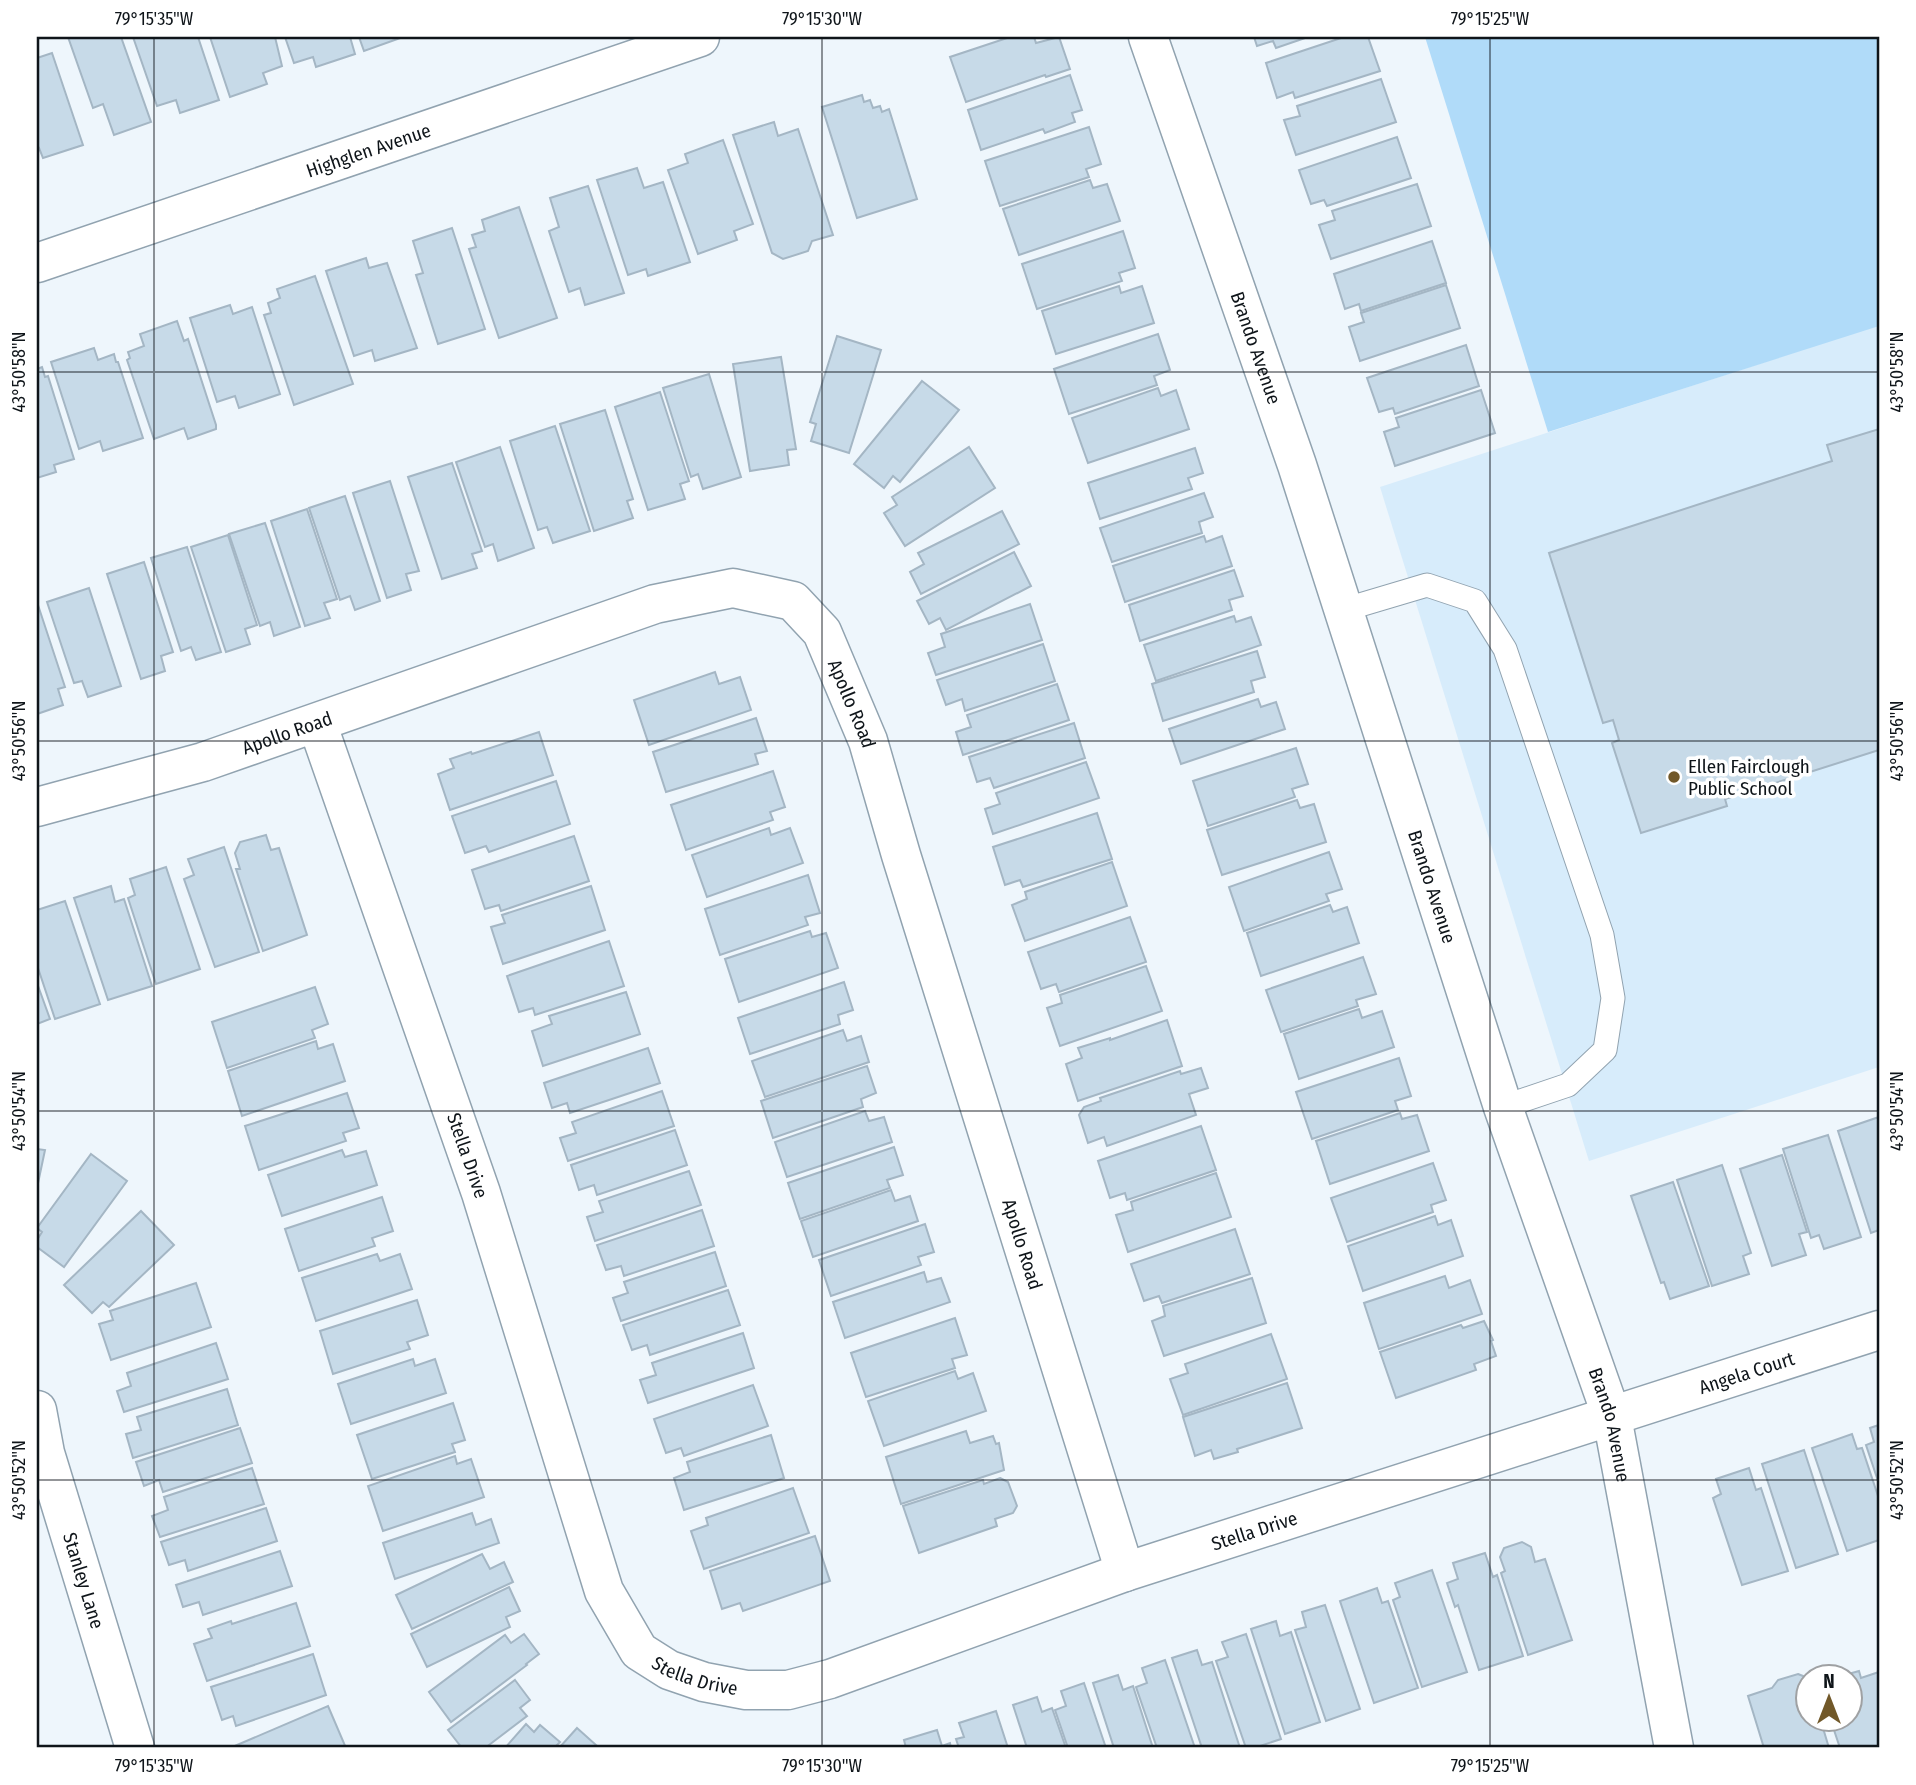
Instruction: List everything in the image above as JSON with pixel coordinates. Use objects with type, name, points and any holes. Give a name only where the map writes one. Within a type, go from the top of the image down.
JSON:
[{"type":"street","name":"Highglen Avenue","points":[[37,263],[700,37]]},
{"type":"street","name":"Brando Avenue","points":[[1149,37],[1297,465],[1503,1107],[1612,1417],[1674,1748]]},
{"type":"street","name":"Apollo Road","points":[[37,807],[203,762],[655,604],[733,588],[793,601],[822,632],[868,741],[901,855],[1125,1572]]},
{"type":"street","name":"Stella Drive","points":[[317,723],[481,1193],[604,1591],[639,1651],[669,1670],[704,1682],[746,1690],[788,1690],[830,1679],[1125,1572],[1612,1417]]},
{"type":"street","name":"Angela Court","points":[[1612,1417],[1879,1330]]},
{"type":"street","name":"Stanley Lane","points":[[37,1410],[45,1453],[135,1748]]},
{"type":"lane","points":[[1343,610],[1427,585],[1475,601],[1505,649],[1602,935],[1613,998],[1605,1050],[1568,1086],[1503,1107]]},
{"type":"shaded area","points":[[1425,37],[1879,37],[1879,326],[1548,432]]},
{"type":"shaded area","name":"Ellen Fairclough Public School","points":[[1879,325],[1879,1067],[1589,1161],[1380,487]]},
{"type":"building","points":[[68,37],[121,37],[151,122],[114,135],[103,104],[93,108]]},
{"type":"building","points":[[133,37],[198,37],[219,100],[180,113],[176,100],[157,106]]},
{"type":"building","points":[[210,37],[275,37],[282,66],[263,73],[267,84],[230,97]]},
{"type":"building","points":[[285,37],[350,37],[355,54],[316,67],[313,57],[294,63]]},
{"type":"building","points":[[359,37],[403,37],[364,51]]},
{"type":"building","points":[[1010,37],[1034,37],[1036,43],[1059,37],[1070,69],[966,102],[950,57]]},
{"type":"building","points":[[1254,37],[1308,37],[1276,48],[1273,41],[1257,46]]},
{"type":"building","points":[[1344,37],[1368,37],[1380,71],[1295,98],[1293,92],[1277,98],[1266,63]]},
{"type":"building","points":[[52,53],[83,145],[43,158],[39,148],[37,149],[37,58]]},
{"type":"building","points":[[1070,75],[1082,110],[1072,113],[1075,122],[1045,133],[1043,129],[981,150],[968,110]]},
{"type":"building","points":[[1381,79],[1396,122],[1296,155],[1284,120],[1300,116],[1297,106]]},
{"type":"building","points":[[862,95],[864,102],[870,100],[873,108],[880,106],[882,112],[889,109],[917,199],[857,218],[822,107]]},
{"type":"building","points":[[774,122],[778,136],[798,129],[833,235],[812,241],[808,251],[783,259],[772,253],[733,135]]},
{"type":"building","points":[[1089,127],[1101,164],[1086,169],[1089,177],[1000,206],[985,161]]},
{"type":"building","points":[[1397,137],[1411,178],[1327,206],[1324,200],[1311,204],[1299,170]]},
{"type":"building","points":[[723,140],[753,224],[734,231],[737,240],[698,254],[668,170],[688,163],[685,154]]},
{"type":"building","points":[[637,168],[644,188],[663,182],[690,262],[648,276],[646,269],[628,275],[597,180]]},
{"type":"building","points":[[1090,180],[1093,188],[1107,184],[1120,221],[1019,255],[1003,209]]},
{"type":"building","points":[[1417,184],[1431,226],[1331,259],[1319,225],[1335,220],[1332,211]]},
{"type":"building","points":[[588,186],[624,293],[585,305],[580,288],[569,292],[549,231],[559,227],[550,198]]},
{"type":"building","points":[[519,207],[557,318],[499,338],[469,249],[476,247],[472,235],[485,231],[482,220]]},
{"type":"building","points":[[452,228],[485,329],[438,344],[416,275],[423,273],[413,241]]},
{"type":"building","points":[[1123,231],[1135,268],[1119,273],[1122,281],[1037,309],[1022,264]]},
{"type":"building","points":[[1432,241],[1446,283],[1361,311],[1359,304],[1345,309],[1334,274]]},
{"type":"building","points":[[366,258],[369,268],[387,263],[417,348],[375,361],[372,350],[354,356],[326,271]]},
{"type":"building","points":[[315,276],[353,384],[294,405],[264,315],[271,313],[268,303],[280,298],[277,289]]},
{"type":"building","points":[[1446,285],[1460,328],[1360,361],[1349,327],[1364,322],[1361,313]]},
{"type":"building","points":[[1119,286],[1121,293],[1142,286],[1154,323],[1056,354],[1042,311]]},
{"type":"building","points":[[230,305],[233,314],[252,307],[280,394],[239,408],[235,396],[217,402],[190,318]]},
{"type":"building","points":[[177,321],[184,341],[188,339],[216,429],[188,439],[184,428],[154,439],[127,360],[130,358],[128,352],[144,346],[140,334]]},
{"type":"building","points":[[1158,334],[1170,370],[1154,376],[1157,385],[1069,414],[1054,369]]},
{"type":"building","points":[[837,336],[881,350],[849,453],[811,441],[816,424],[810,422]]},
{"type":"building","points":[[1466,345],[1479,386],[1395,414],[1393,408],[1379,412],[1367,378]]},
{"type":"building","points":[[94,348],[98,360],[114,354],[143,438],[103,451],[100,441],[79,449],[51,362]]},
{"type":"building","points":[[781,357],[796,449],[787,450],[789,465],[750,471],[733,364]]},
{"type":"building","points":[[42,367],[45,377],[48,376],[74,459],[54,465],[56,472],[37,478],[37,369]]},
{"type":"building","points":[[709,374],[741,477],[703,489],[698,474],[691,477],[663,388]]},
{"type":"building","points":[[922,381],[959,410],[900,482],[893,476],[884,488],[854,464]]},
{"type":"building","points":[[1158,388],[1161,396],[1176,390],[1189,429],[1088,463],[1072,418]]},
{"type":"building","points":[[1481,390],[1495,433],[1395,466],[1384,432],[1399,427],[1396,418]]},
{"type":"building","points":[[660,392],[689,481],[680,484],[685,499],[648,510],[615,407]]},
{"type":"building","points":[[605,410],[633,499],[627,501],[633,518],[594,531],[560,424]]},
{"type":"building","points":[[555,426],[590,531],[553,543],[547,527],[538,530],[510,441]]},
{"type":"building","points":[[1879,429],[1879,750],[1725,799],[1727,806],[1641,833],[1612,743],[1619,740],[1613,720],[1603,723],[1549,553],[1832,461],[1827,445]]},
{"type":"building","points":[[500,447],[534,548],[498,561],[493,544],[485,547],[456,462]]},
{"type":"building","points":[[969,447],[995,488],[905,546],[884,513],[897,505],[892,497]]},
{"type":"building","points":[[1195,448],[1203,473],[1188,478],[1192,489],[1100,519],[1088,483]]},
{"type":"building","points":[[452,463],[482,551],[472,554],[477,568],[442,579],[408,477]]},
{"type":"building","points":[[390,481],[419,571],[406,574],[411,590],[387,598],[353,493]]},
{"type":"building","points":[[1204,493],[1213,517],[1199,522],[1202,533],[1112,562],[1100,528]]},
{"type":"building","points":[[345,496],[380,601],[355,610],[350,596],[340,600],[309,508]]},
{"type":"building","points":[[307,509],[337,599],[324,603],[330,618],[305,626],[271,521]]},
{"type":"building","points":[[1002,511],[1019,544],[921,594],[910,572],[924,564],[918,553]]},
{"type":"building","points":[[265,523],[300,627],[274,636],[270,622],[260,626],[229,534]]},
{"type":"building","points":[[228,535],[257,625],[245,629],[250,644],[226,652],[191,547]]},
{"type":"building","points":[[1204,536],[1206,542],[1222,536],[1232,566],[1125,602],[1113,566]]},
{"type":"building","points":[[187,547],[221,652],[196,660],[191,647],[181,651],[151,558]]},
{"type":"building","points":[[1014,552],[1031,586],[946,630],[940,618],[929,624],[917,601]]},
{"type":"building","points":[[144,562],[173,652],[161,656],[165,671],[141,679],[107,574]]},
{"type":"building","points":[[1234,570],[1243,596],[1229,600],[1232,610],[1140,641],[1129,605]]},
{"type":"building","points":[[89,588],[121,686],[88,697],[82,681],[74,683],[47,602]]},
{"type":"building","points":[[1030,604],[1042,640],[936,675],[928,653],[945,647],[941,634]]},
{"type":"building","points":[[38,605],[65,687],[58,689],[63,705],[37,714]]},
{"type":"building","points":[[1234,616],[1236,622],[1251,617],[1261,645],[1156,681],[1144,645]]},
{"type":"building","points":[[1043,644],[1055,681],[965,711],[962,699],[946,705],[937,680]]},
{"type":"building","points":[[1257,651],[1265,677],[1251,681],[1254,692],[1163,721],[1152,684]]},
{"type":"building","points":[[715,672],[719,684],[740,677],[751,710],[649,745],[634,700]]},
{"type":"building","points":[[1057,684],[1069,720],[963,755],[956,732],[971,727],[967,715]]},
{"type":"building","points":[[1258,699],[1261,707],[1276,702],[1285,729],[1181,764],[1169,729]]},
{"type":"building","points":[[756,718],[767,751],[755,754],[758,764],[666,792],[653,752]]},
{"type":"building","points":[[1074,723],[1085,758],[994,788],[990,778],[977,782],[969,757]]},
{"type":"building","points":[[539,732],[553,775],[450,810],[438,774],[454,768],[450,759]]},
{"type":"building","points":[[1296,748],[1308,784],[1292,789],[1295,797],[1208,826],[1193,781]]},
{"type":"building","points":[[1086,762],[1099,798],[993,834],[985,809],[1000,804],[996,793]]},
{"type":"building","points":[[773,771],[785,807],[770,812],[773,820],[686,850],[671,805]]},
{"type":"building","points":[[556,781],[570,824],[489,852],[486,846],[465,853],[452,816]]},
{"type":"building","points":[[1297,800],[1300,808],[1314,804],[1326,842],[1222,875],[1207,830]]},
{"type":"building","points":[[1097,813],[1112,859],[1023,887],[1020,880],[1005,885],[993,847]]},
{"type":"building","points":[[769,828],[771,835],[790,828],[803,863],[707,897],[692,855]]},
{"type":"building","points":[[266,835],[271,850],[279,848],[307,935],[263,951],[236,869],[240,869],[235,853],[240,842]]},
{"type":"building","points":[[574,836],[589,881],[501,911],[499,905],[485,909],[472,870]]},
{"type":"building","points":[[224,847],[259,952],[215,967],[184,879],[194,875],[188,859]]},
{"type":"building","points":[[1329,852],[1342,889],[1326,894],[1329,901],[1244,931],[1229,887]]},
{"type":"building","points":[[1112,862],[1127,906],[1025,941],[1012,905],[1027,899],[1025,892]]},
{"type":"building","points":[[166,867],[200,969],[156,984],[128,898],[135,895],[130,879]]},
{"type":"building","points":[[808,875],[820,913],[805,917],[808,925],[720,955],[705,909]]},
{"type":"building","points":[[111,886],[115,902],[124,899],[152,986],[108,1000],[74,898]]},
{"type":"building","points":[[591,886],[605,930],[503,964],[491,927],[505,923],[502,915]]},
{"type":"building","points":[[65,901],[100,1004],[55,1019],[37,965],[37,910]]},
{"type":"building","points":[[1330,905],[1333,912],[1347,907],[1359,943],[1261,976],[1247,933]]},
{"type":"building","points":[[1130,917],[1146,962],[1059,992],[1056,984],[1041,989],[1028,952]]},
{"type":"building","points":[[810,931],[812,937],[826,933],[838,968],[739,1002],[725,959]]},
{"type":"building","points":[[609,941],[624,986],[535,1015],[533,1008],[519,1012],[507,976]]},
{"type":"building","points":[[1363,957],[1376,994],[1356,1000],[1358,1006],[1281,1032],[1266,990]]},
{"type":"building","points":[[1146,966],[1162,1011],[1060,1046],[1047,1008],[1062,1003],[1060,995]]},
{"type":"building","points":[[844,982],[853,1010],[838,1015],[840,1024],[750,1054],[738,1018]]},
{"type":"building","points":[[37,983],[50,1019],[37,1024]]},
{"type":"building","points":[[315,987],[328,1024],[312,1030],[315,1038],[227,1068],[212,1022]]},
{"type":"building","points":[[626,992],[640,1034],[543,1066],[532,1031],[552,1024],[549,1016]]},
{"type":"building","points":[[1359,1009],[1362,1018],[1382,1011],[1394,1047],[1299,1079],[1284,1034]]},
{"type":"building","points":[[1167,1020],[1182,1066],[1078,1101],[1066,1064],[1082,1058],[1078,1048]]},
{"type":"building","points":[[843,1030],[847,1041],[861,1036],[869,1062],[765,1097],[752,1061]]},
{"type":"building","points":[[316,1041],[318,1049],[333,1044],[345,1081],[242,1116],[228,1071]]},
{"type":"building","points":[[648,1048],[660,1083],[570,1113],[567,1103],[552,1108],[544,1083]]},
{"type":"building","points":[[1399,1058],[1411,1096],[1395,1101],[1398,1110],[1312,1139],[1296,1092]]},
{"type":"building","points":[[867,1066],[876,1093],[861,1099],[863,1107],[773,1138],[761,1101]]},
{"type":"building","points":[[1201,1068],[1208,1088],[1189,1094],[1196,1115],[1107,1146],[1104,1137],[1088,1143],[1079,1115],[1084,1107],[1101,1101],[1100,1098],[1180,1071],[1181,1074]]},
{"type":"building","points":[[662,1091],[674,1126],[568,1161],[560,1138],[576,1133],[572,1122]]},
{"type":"building","points":[[347,1093],[359,1128],[343,1133],[346,1141],[259,1170],[245,1126]]},
{"type":"building","points":[[865,1111],[869,1121],[884,1117],[892,1142],[787,1177],[775,1142]]},
{"type":"building","points":[[1400,1113],[1402,1119],[1417,1115],[1429,1151],[1330,1184],[1316,1141]]},
{"type":"building","points":[[1879,1117],[1879,1230],[1871,1233],[1838,1131]]},
{"type":"building","points":[[1201,1126],[1216,1170],[1127,1200],[1125,1193],[1110,1198],[1098,1161]]},
{"type":"building","points":[[675,1130],[687,1165],[597,1195],[594,1185],[579,1190],[571,1165]]},
{"type":"building","points":[[1828,1135],[1861,1237],[1824,1249],[1819,1235],[1811,1238],[1783,1149]]},
{"type":"building","points":[[894,1147],[903,1175],[887,1180],[890,1188],[800,1219],[788,1183]]},
{"type":"building","points":[[37,1149],[45,1150],[37,1188]]},
{"type":"building","points":[[342,1150],[345,1157],[366,1151],[377,1185],[282,1216],[268,1175]]},
{"type":"building","points":[[91,1154],[127,1181],[64,1267],[37,1247],[37,1240],[42,1232],[37,1228]]},
{"type":"building","points":[[1782,1155],[1807,1232],[1799,1234],[1806,1255],[1772,1266],[1740,1169]]},
{"type":"building","points":[[1433,1163],[1446,1200],[1431,1205],[1433,1212],[1347,1242],[1331,1198]]},
{"type":"building","points":[[1722,1165],[1751,1253],[1743,1256],[1749,1274],[1712,1286],[1677,1180]]},
{"type":"building","points":[[689,1171],[701,1205],[595,1241],[587,1217],[603,1212],[599,1201]]},
{"type":"building","points":[[1216,1173],[1231,1217],[1128,1252],[1116,1215],[1133,1210],[1131,1202]]},
{"type":"building","points":[[1673,1182],[1709,1286],[1670,1299],[1664,1282],[1661,1283],[1631,1196]]},
{"type":"building","points":[[891,1190],[895,1201],[910,1196],[918,1221],[813,1257],[801,1221]]},
{"type":"building","points":[[382,1197],[393,1231],[372,1238],[375,1246],[299,1271],[285,1229]]},
{"type":"building","points":[[702,1210],[714,1246],[624,1276],[621,1266],[606,1270],[597,1245]]},
{"type":"building","points":[[141,1211],[174,1245],[109,1307],[103,1302],[92,1313],[64,1285]]},
{"type":"building","points":[[1435,1216],[1438,1225],[1451,1220],[1463,1256],[1363,1291],[1348,1246]]},
{"type":"building","points":[[925,1224],[934,1252],[918,1257],[921,1265],[831,1296],[819,1260]]},
{"type":"building","points":[[1235,1229],[1250,1274],[1162,1303],[1159,1296],[1144,1301],[1131,1264]]},
{"type":"building","points":[[715,1252],[726,1286],[621,1321],[613,1298],[628,1293],[624,1282]]},
{"type":"building","points":[[377,1254],[380,1261],[400,1254],[412,1289],[316,1321],[302,1278]]},
{"type":"building","points":[[924,1272],[927,1282],[941,1278],[950,1302],[845,1338],[833,1302]]},
{"type":"building","points":[[1445,1276],[1449,1288],[1470,1280],[1482,1314],[1379,1349],[1364,1303]]},
{"type":"building","points":[[1252,1278],[1266,1323],[1164,1356],[1152,1321],[1165,1316],[1163,1306]]},
{"type":"building","points":[[196,1283],[211,1327],[111,1360],[99,1324],[113,1320],[110,1311]]},
{"type":"building","points":[[728,1290],[740,1325],[650,1355],[647,1345],[632,1350],[623,1325]]},
{"type":"building","points":[[417,1300],[428,1335],[407,1342],[410,1349],[333,1374],[320,1331]]},
{"type":"building","points":[[955,1318],[967,1355],[952,1359],[955,1368],[866,1397],[851,1353]]},
{"type":"building","points":[[1484,1321],[1493,1340],[1491,1341],[1496,1356],[1474,1364],[1476,1370],[1396,1398],[1380,1352],[1461,1325],[1463,1328]]},
{"type":"building","points":[[743,1333],[754,1368],[648,1403],[640,1380],[656,1375],[652,1363]]},
{"type":"building","points":[[1271,1334],[1287,1379],[1183,1415],[1170,1379],[1188,1373],[1185,1364]]},
{"type":"building","points":[[216,1343],[228,1379],[124,1412],[117,1391],[131,1386],[127,1373]]},
{"type":"building","points":[[413,1359],[415,1366],[435,1359],[446,1393],[351,1424],[338,1384]]},
{"type":"building","points":[[955,1371],[958,1379],[973,1373],[986,1411],[884,1446],[868,1401]]},
{"type":"building","points":[[1287,1383],[1302,1428],[1214,1459],[1211,1450],[1195,1456],[1183,1417]]},
{"type":"building","points":[[753,1385],[768,1426],[684,1456],[681,1448],[666,1453],[654,1419]]},
{"type":"building","points":[[227,1389],[238,1425],[133,1458],[126,1434],[141,1430],[137,1417]]},
{"type":"building","points":[[453,1403],[465,1440],[452,1444],[455,1452],[372,1479],[357,1435]]},
{"type":"building","points":[[1879,1425],[1879,1484],[1866,1445],[1874,1442],[1870,1428]]},
{"type":"building","points":[[240,1428],[252,1463],[163,1492],[159,1480],[144,1486],[136,1462]]},
{"type":"building","points":[[966,1431],[970,1443],[993,1436],[996,1444],[999,1443],[1004,1470],[901,1504],[886,1457]]},
{"type":"building","points":[[1852,1434],[1857,1449],[1862,1448],[1879,1499],[1879,1540],[1847,1551],[1812,1448]]},
{"type":"building","points":[[771,1435],[784,1478],[684,1510],[674,1478],[690,1472],[687,1462]]},
{"type":"building","points":[[1804,1450],[1838,1554],[1796,1568],[1762,1464]]},
{"type":"building","points":[[455,1456],[457,1464],[471,1459],[484,1497],[383,1531],[368,1486]]},
{"type":"building","points":[[252,1468],[264,1504],[160,1537],[152,1516],[168,1510],[164,1497]]},
{"type":"building","points":[[1749,1468],[1756,1490],[1761,1488],[1788,1571],[1742,1585],[1713,1498],[1721,1494],[1716,1479]]},
{"type":"building","points":[[1000,1478],[1008,1482],[1017,1506],[1013,1513],[995,1519],[997,1526],[919,1553],[903,1506],[983,1480],[984,1484]]},
{"type":"building","points":[[793,1488],[809,1533],[704,1569],[691,1531],[708,1525],[706,1518]]},
{"type":"building","points":[[266,1508],[277,1541],[188,1571],[185,1560],[169,1565],[161,1542]]},
{"type":"building","points":[[472,1513],[476,1525],[491,1519],[499,1543],[395,1579],[383,1543]]},
{"type":"building","points":[[815,1536],[830,1581],[743,1611],[740,1603],[722,1609],[710,1571]]},
{"type":"building","points":[[1522,1542],[1531,1547],[1535,1562],[1545,1559],[1572,1640],[1528,1655],[1501,1573],[1505,1571],[1500,1557],[1504,1548]]},
{"type":"building","points":[[280,1551],[292,1586],[203,1615],[199,1602],[183,1607],[176,1585]]},
{"type":"building","points":[[1485,1553],[1493,1577],[1497,1575],[1523,1656],[1479,1670],[1458,1605],[1455,1607],[1447,1583],[1458,1579],[1453,1563]]},
{"type":"building","points":[[482,1554],[490,1569],[504,1562],[513,1582],[412,1629],[396,1595]]},
{"type":"building","points":[[1432,1570],[1467,1672],[1422,1687],[1393,1600],[1400,1597],[1395,1583]]},
{"type":"building","points":[[509,1587],[520,1611],[506,1617],[510,1627],[427,1667],[411,1634]]},
{"type":"building","points":[[1377,1588],[1382,1603],[1388,1601],[1418,1688],[1374,1703],[1340,1601]]},
{"type":"building","points":[[296,1603],[310,1646],[207,1681],[194,1644],[212,1638],[208,1629]]},
{"type":"building","points":[[1325,1605],[1360,1709],[1326,1721],[1295,1630],[1306,1627],[1302,1612]]},
{"type":"building","points":[[1276,1621],[1280,1636],[1291,1632],[1320,1722],[1285,1734],[1251,1629]]},
{"type":"building","points":[[524,1634],[539,1654],[451,1722],[429,1692],[505,1635],[511,1643]]},
{"type":"building","points":[[1246,1634],[1281,1739],[1254,1748],[1246,1748],[1216,1661],[1228,1657],[1222,1642]]},
{"type":"building","points":[[1197,1650],[1202,1665],[1212,1662],[1240,1748],[1202,1748],[1172,1658]]},
{"type":"building","points":[[313,1654],[326,1695],[236,1726],[233,1716],[222,1720],[211,1687]]},
{"type":"building","points":[[1165,1660],[1195,1748],[1157,1748],[1136,1687],[1147,1683],[1142,1668]]},
{"type":"building","points":[[1879,1672],[1879,1748],[1840,1748],[1835,1732],[1864,1732],[1864,1677]]},
{"type":"building","points":[[1118,1675],[1123,1690],[1133,1686],[1153,1748],[1114,1748],[1093,1683]]},
{"type":"building","points":[[1794,1675],[1794,1732],[1824,1732],[1829,1748],[1764,1748],[1748,1696],[1772,1688],[1778,1680]]},
{"type":"building","points":[[515,1680],[530,1700],[520,1708],[527,1716],[485,1748],[462,1748],[448,1730]]},
{"type":"building","points":[[1084,1683],[1106,1748],[1068,1748],[1055,1710],[1066,1706],[1061,1691]]},
{"type":"building","points":[[1037,1697],[1042,1712],[1052,1708],[1066,1748],[1027,1748],[1013,1705]]},
{"type":"building","points":[[328,1706],[346,1748],[230,1748]]},
{"type":"building","points":[[996,1711],[1008,1748],[959,1748],[956,1739],[964,1737],[959,1723]]},
{"type":"building","points":[[526,1724],[534,1732],[540,1725],[560,1742],[554,1748],[505,1748]]},
{"type":"building","points":[[577,1728],[596,1745],[593,1748],[559,1748]]},
{"type":"building","points":[[937,1730],[942,1746],[950,1743],[951,1748],[906,1748],[904,1740]]},
{"type":"place","name":"Ellen Fairclough Public School","points":[[1674,777]]}]
